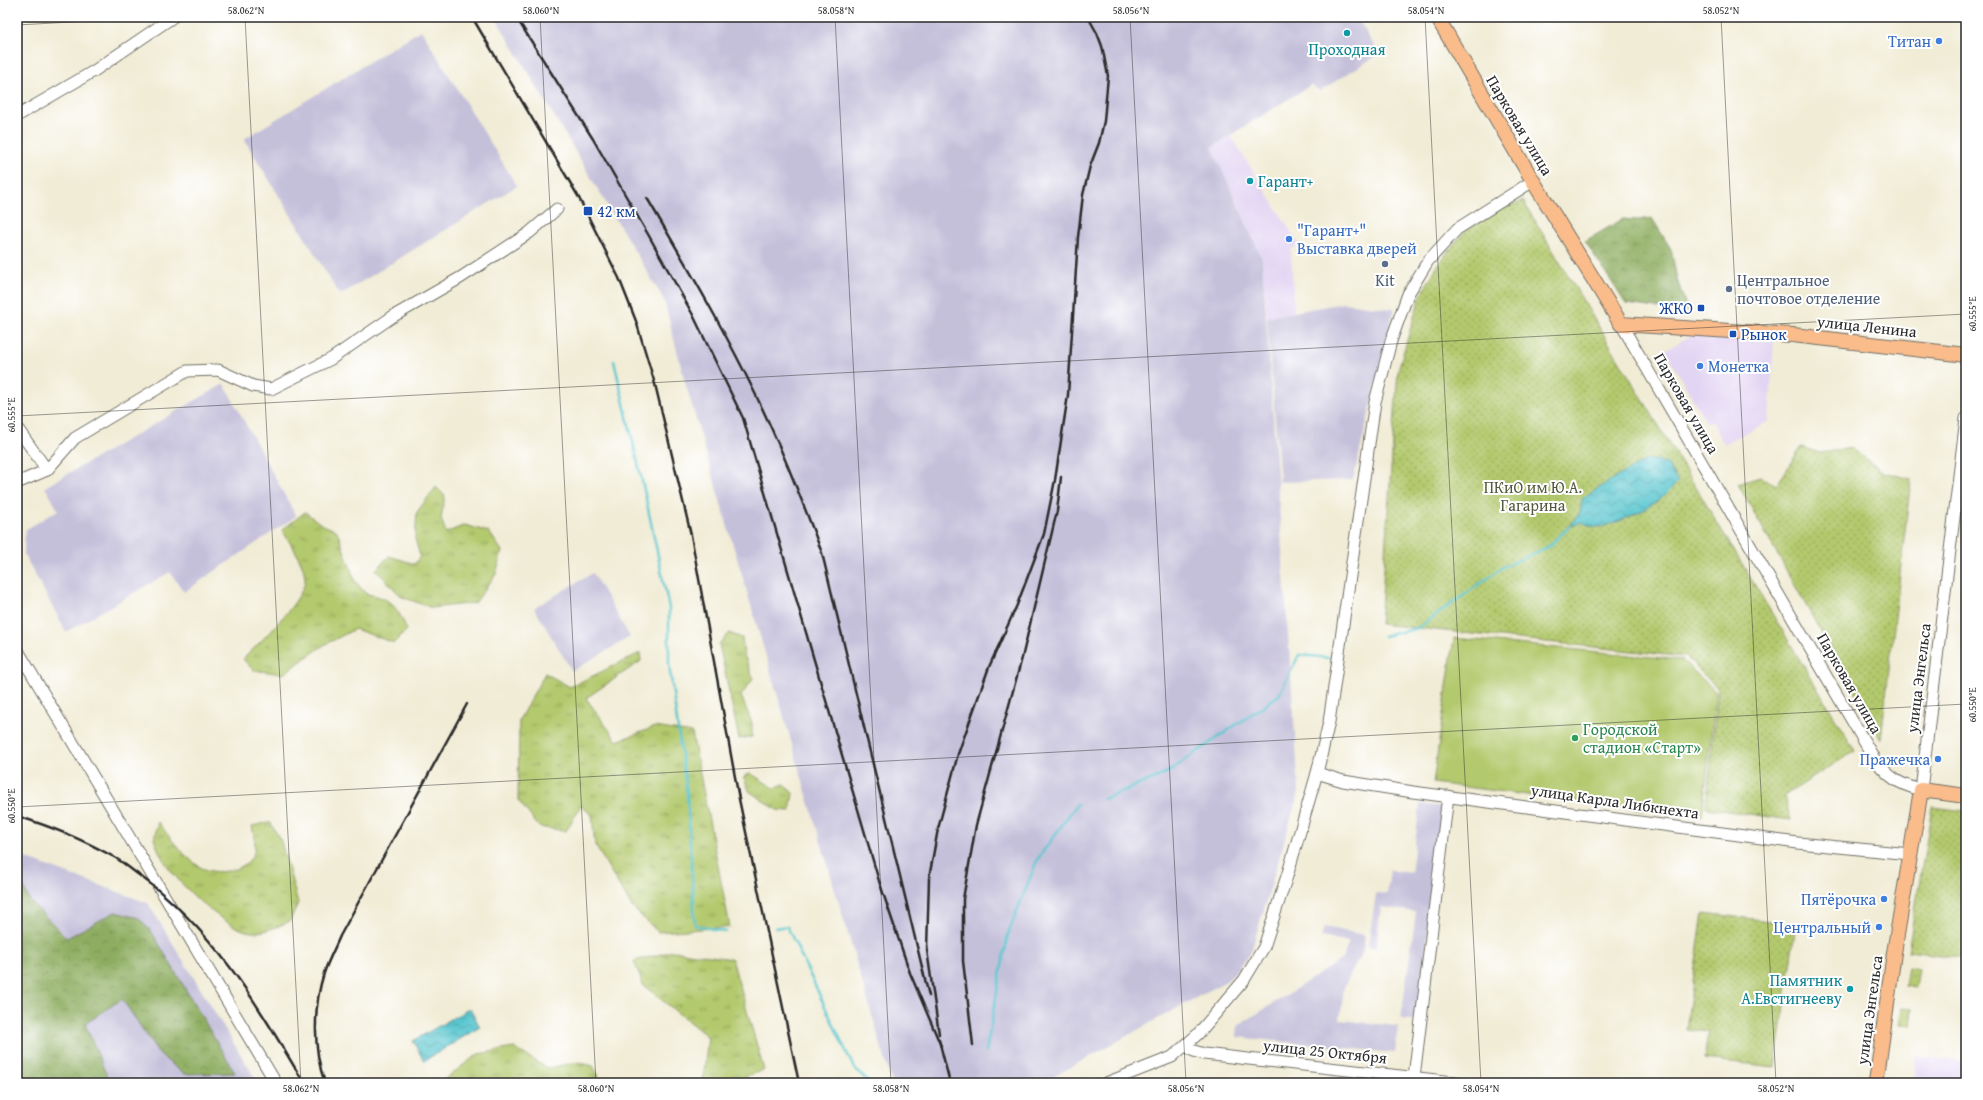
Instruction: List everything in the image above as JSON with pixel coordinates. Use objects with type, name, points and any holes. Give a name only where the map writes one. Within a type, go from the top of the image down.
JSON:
[{"type":"main road","name":"Парковая улица","points":[[1437,17],[1533,181],[1620,324]]},
{"type":"main road","name":"улица Ленина","points":[[1620,324],[1793,335],[1966,354]]},
{"type":"main road","points":[[1921,790],[1966,796]]},
{"type":"main road","name":"улица Энгельса","points":[[1876,1083],[1921,790]]},
{"type":"street","points":[[17,116],[94,71],[173,17]]},
{"type":"street","points":[[1106,1083],[1172,1056],[1186,1046],[1244,980],[1264,947],[1288,873],[1317,773],[1329,722],[1375,402],[1391,341],[1408,294],[1428,261],[1457,229],[1533,181]]},
{"type":"street","points":[[17,483],[47,470],[75,438],[187,371],[218,370],[253,386],[271,389],[331,359],[392,317],[460,278],[529,233],[557,209]]},
{"type":"street","name":"Парковая улица","points":[[1620,324],[1875,760],[1885,772],[1902,785],[1921,790]]},
{"type":"street","name":"улица Энгельса","points":[[1921,790],[1966,418]]},
{"type":"street","points":[[17,428],[47,470]]},
{"type":"street","points":[[17,649],[276,1083]]},
{"type":"street","name":"улица Карла Либкнехта","points":[[1317,773],[1343,781],[1448,796],[1798,843],[1910,854]]},
{"type":"street","points":[[1414,1077],[1448,796]]},
{"type":"street","name":"улица 25 Октября","points":[[1186,1046],[1194,1051],[1204,1054],[1463,1083]]},
{"type":"shaded area","points":[[495,17],[1357,17],[1379,54],[1320,91],[1311,85],[1212,147],[1262,259],[1299,792],[1251,952],[1228,980],[1042,1083],[892,1083],[685,382],[664,300]]},
{"type":"shaded area","points":[[421,30],[517,186],[340,295],[244,139]]},
{"type":"shaded area","points":[[1230,135],[1299,244],[1291,250],[1294,312],[1267,317],[1262,259],[1212,147]]},
{"type":"shaded area","points":[[1343,303],[1394,309],[1353,480],[1280,482],[1267,317]]},
{"type":"shaded area","points":[[1696,333],[1774,339],[1769,421],[1724,444],[1712,421],[1707,424],[1665,350]]},
{"type":"shaded area","points":[[224,384],[296,516],[184,592],[170,572],[66,632],[24,554],[25,530],[58,510],[45,487]]},
{"type":"shaded area","points":[[593,573],[630,637],[572,671],[534,608]]},
{"type":"shaded area","points":[[1420,804],[1445,807],[1416,1021],[1401,1019],[1416,912],[1381,907],[1376,948],[1368,947],[1376,893],[1387,894],[1390,870],[1411,873]]},
{"type":"shaded area","points":[[17,855],[148,903],[258,1083],[17,1083]]},
{"type":"shaded area","points":[[1324,927],[1365,935],[1363,950],[1344,987],[1340,1020],[1398,1026],[1395,1053],[1237,1037],[1238,1026],[1342,959],[1349,942],[1321,937]]},
{"type":"shaded area","points":[[1916,1056],[1966,1062],[1966,1083],[1913,1083]]},
{"type":"green space","name":"ПКиО им Ю.А. Гагарина","points":[[1523,201],[1855,751],[1784,796],[1791,820],[1706,808],[1718,689],[1686,657],[1380,624],[1398,370],[1421,294],[1441,260],[1465,231],[1504,207]]},
{"type":"green space","points":[[1652,218],[1671,249],[1677,279],[1688,312],[1626,304],[1585,241],[1623,219],[1638,220]]},
{"type":"green space","points":[[1801,447],[1820,453],[1852,448],[1883,472],[1911,479],[1881,739],[1738,484],[1760,477],[1777,485]]},
{"type":"green space","points":[[436,487],[445,496],[441,518],[446,533],[465,525],[489,532],[502,551],[496,574],[475,603],[432,608],[402,597],[376,570],[389,556],[415,564],[420,556],[415,539],[417,512]]},
{"type":"green space","points":[[305,512],[321,524],[337,531],[355,581],[366,594],[388,601],[397,610],[407,630],[394,643],[355,629],[324,645],[283,674],[253,670],[243,659],[281,620],[291,608],[304,586],[305,577],[302,565],[282,530]]},
{"type":"green space","points":[[729,633],[742,638],[744,655],[753,678],[741,696],[752,723],[752,737],[739,739],[719,644]]},
{"type":"green space","name":"Городской стадион «Старт»","points":[[1454,638],[1682,660],[1716,692],[1702,817],[1433,783]]},
{"type":"green space","points":[[640,653],[641,661],[586,698],[617,741],[655,727],[692,733],[730,927],[658,932],[632,907],[595,845],[592,815],[581,806],[566,831],[539,827],[518,800],[519,720],[545,673],[570,687]]},
{"type":"green space","points":[[750,773],[774,788],[784,784],[793,793],[790,811],[777,810],[749,791],[744,777]]},
{"type":"green space","points":[[1932,807],[1966,811],[1966,958],[1908,951]]},
{"type":"green space","points":[[158,822],[177,846],[200,867],[207,870],[225,871],[234,870],[248,862],[253,855],[255,847],[252,826],[270,822],[281,841],[298,903],[290,921],[268,930],[251,932],[235,927],[212,911],[188,890],[169,869],[159,852],[154,839]]},
{"type":"green space","points":[[17,875],[30,901],[67,938],[115,912],[139,918],[153,934],[235,1073],[184,1074],[160,1055],[122,999],[85,1024],[110,1083],[17,1083]]},
{"type":"green space","points":[[1703,913],[1796,924],[1775,1067],[1704,1059],[1708,1032],[1686,1029]]},
{"type":"green space","points":[[673,951],[732,959],[764,1070],[746,1076],[746,1083],[705,1083],[703,1081],[708,1037],[643,985],[634,961]]},
{"type":"green space","points":[[1908,967],[1919,969],[1916,987],[1905,985]]},
{"type":"green space","points":[[1902,1007],[1912,1008],[1910,1026],[1899,1025]]},
{"type":"green space","points":[[514,1048],[547,1068],[578,1062],[593,1066],[599,1076],[595,1083],[441,1082],[478,1054]]},
{"type":"water","points":[[1646,460],[1657,460],[1667,464],[1678,482],[1662,498],[1644,510],[1622,520],[1601,527],[1590,526],[1582,522],[1567,528],[1580,513],[1582,499]]},
{"type":"water","points":[[470,1008],[480,1027],[424,1061],[413,1041]]},
{"type":"waterway","points":[[614,361],[643,485],[669,608],[669,664],[687,794],[695,925],[726,932]]},
{"type":"waterway","points":[[1384,636],[1418,628],[1503,567],[1548,547],[1569,527]]},
{"type":"waterway","points":[[1104,799],[1165,774],[1279,695],[1299,655],[1330,658]]},
{"type":"waterway","points":[[986,1051],[1008,934],[1037,860],[1077,804]]},
{"type":"waterway","points":[[775,928],[787,926],[853,1066],[869,1083]]},
{"type":"railway","points":[[472,17],[578,196],[619,278],[636,321],[655,384],[691,535],[739,799],[799,1083]]},
{"type":"railway","points":[[516,17],[593,139],[649,236],[693,315],[743,418],[879,881],[910,973],[941,1046]]},
{"type":"railway","points":[[939,1034],[927,950],[929,878],[938,829],[958,754],[989,667],[1017,605],[1044,534],[1055,480],[1068,395],[1078,237],[1083,195],[1104,121],[1108,76],[1102,46],[1088,17]]},
{"type":"railway","points":[[647,198],[710,308],[755,392],[803,503],[822,553],[929,996]]},
{"type":"railway","points":[[973,1045],[963,961],[963,899],[976,825],[1022,658],[1057,511],[1061,477]]},
{"type":"railway","points":[[325,1083],[318,1057],[316,1014],[320,986],[326,968],[340,936],[467,704]]},
{"type":"railway","points":[[17,816],[65,833],[116,858],[166,897],[190,920],[232,970],[269,1025],[304,1083]]},
{"type":"railway","points":[[939,1040],[950,1083]]},
{"type":"place","name":"Проходная","points":[[1347,33]]},
{"type":"place","name":"Титан","points":[[1939,41]]},
{"type":"place","name":"Гарант+","points":[[1250,181]]},
{"type":"place","name":"42 км","points":[[588,211]]},
{"type":"place","name":"\"Гарант+\" Выставка дверей","points":[[1289,239]]},
{"type":"place","name":"Kit","points":[[1385,264]]},
{"type":"place","name":"Центральное почтовое отделение","points":[[1729,289]]},
{"type":"place","name":"ЖКО","points":[[1701,308]]},
{"type":"place","name":"Рынок","points":[[1733,334]]},
{"type":"place","name":"Монетка","points":[[1700,366]]},
{"type":"place","name":"Городской стадион «Старт»","points":[[1575,738]]},
{"type":"place","name":"Пражечка","points":[[1938,759]]},
{"type":"place","name":"Пятёрочка","points":[[1884,899]]},
{"type":"place","name":"Центральный","points":[[1879,927]]},
{"type":"place","name":"Памятник А.Евстигнееву","points":[[1850,989]]}]
